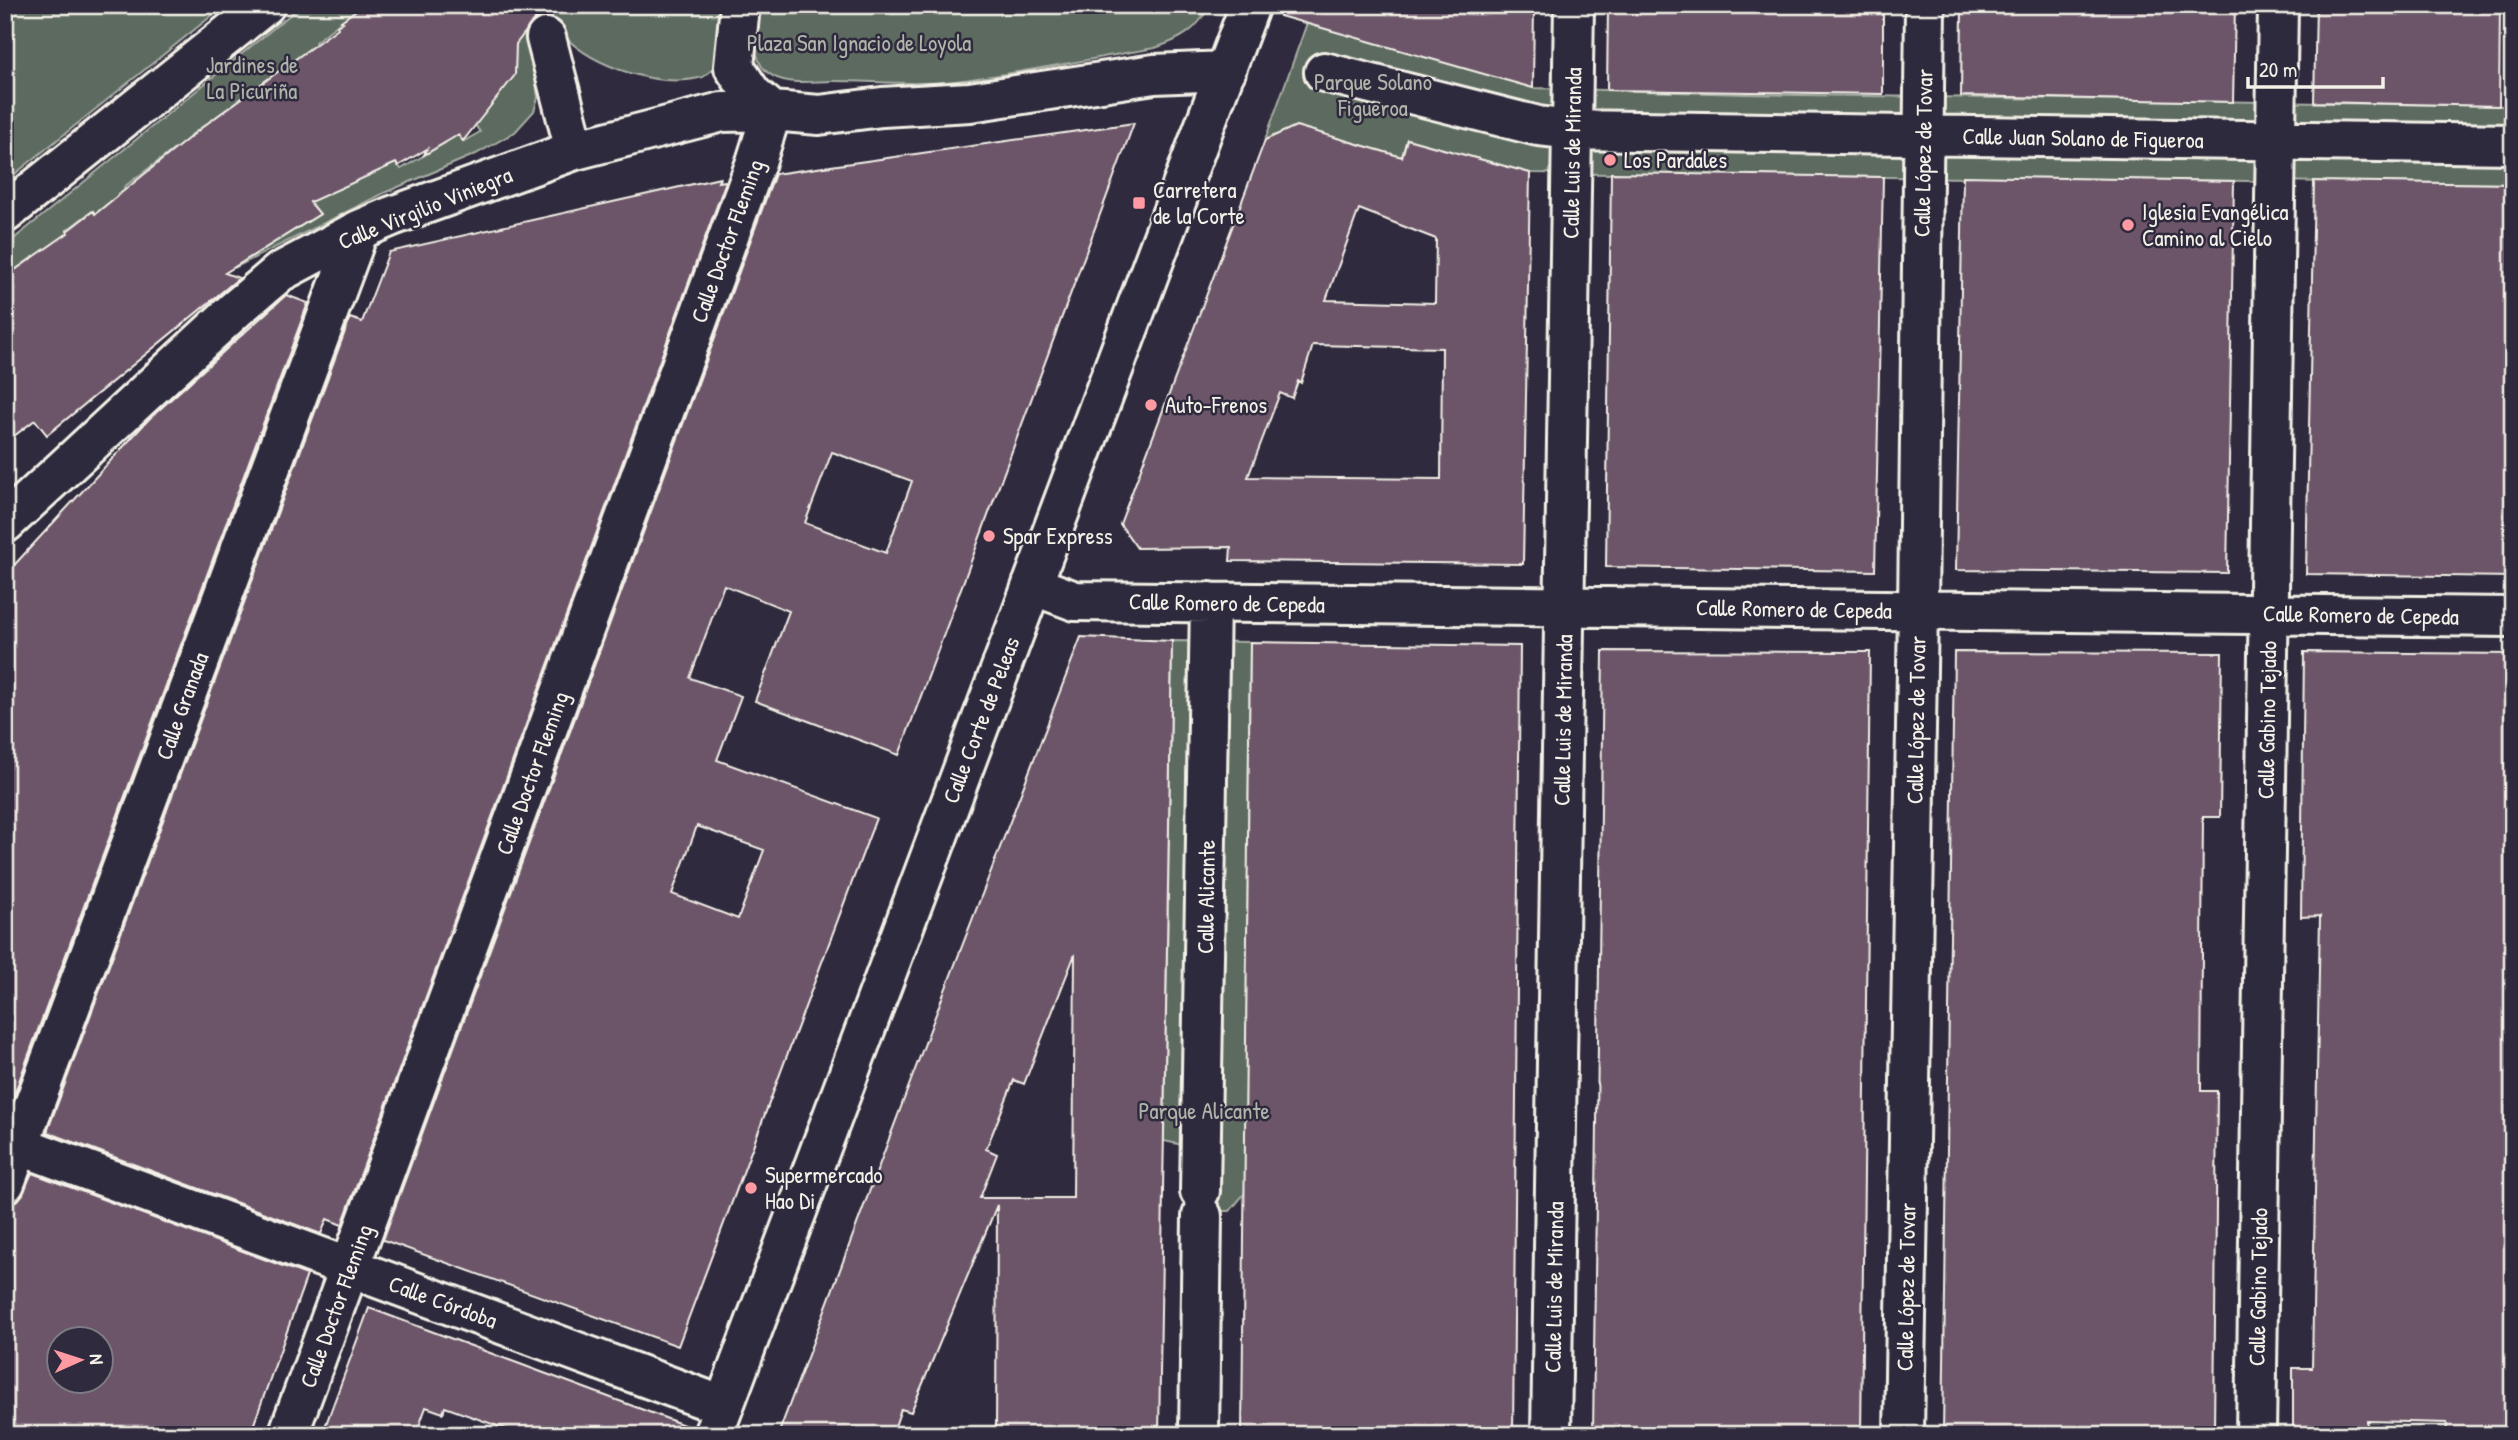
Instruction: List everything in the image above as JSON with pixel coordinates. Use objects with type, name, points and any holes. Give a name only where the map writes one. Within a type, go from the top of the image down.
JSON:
[{"type":"street","points":[[5,213],[265,5]]},
{"type":"street","points":[[740,5],[734,67],[752,94],[772,111],[819,115],[882,107],[970,102],[1154,74],[1226,71]]},
{"type":"street","name":"Calle Corte de Peleas","points":[[718,1421],[1250,5]]},
{"type":"street","name":"Calle Luis de Miranda","points":[[1552,1435],[1574,5]]},
{"type":"street","name":"Calle López de Tovar","points":[[1904,1435],[1925,5]]},
{"type":"street","name":"Calle Gabino Tejado","points":[[2256,1435],[2278,5]]},
{"type":"street","points":[[546,38],[575,150]]},
{"type":"street","name":"Calle Juan Solano de Figueroa","points":[[1324,72],[1538,126],[1572,130],[2513,144]]},
{"type":"street","name":"Calle Virgilio Viniegra","points":[[5,523],[280,272],[359,230],[575,150],[722,112],[772,111]]},
{"type":"street","name":"Calle Doctor Fleming","points":[[288,1435],[757,162],[772,111]]},
{"type":"street","name":"Calle Granada","points":[[5,1183],[12,1143],[359,230]]},
{"type":"street","name":"Calle Romero de Cepeda","points":[[1032,585],[1075,601],[2513,617]]},
{"type":"street","name":"Calle Alicante","points":[[1199,1435],[1210,602]]},
{"type":"street","name":"Calle Córdoba","points":[[12,1143],[350,1268],[718,1421]]},
{"type":"green space","points":[[5,5],[225,5],[5,182]]},
{"type":"green space","name":"Jardines de La Picuriña","points":[[302,5],[363,5],[315,42],[316,45],[191,135],[201,150],[186,161],[176,148],[124,187],[126,190],[95,214],[92,211],[67,230],[74,241],[37,269],[30,259],[5,277],[5,246]]},
{"type":"green space","points":[[517,5],[722,5],[717,61],[713,69],[703,77],[667,80],[609,66],[563,35],[530,35],[538,98],[534,111],[515,132],[476,154],[384,193],[234,268],[288,219],[296,229],[319,215],[309,200],[396,163],[401,169],[445,143],[430,99],[464,141],[480,132],[473,122]]},
{"type":"green space","name":"Plaza San Ignacio de Loyola","points":[[760,5],[1209,5],[1200,21],[1187,33],[1155,48],[980,78],[909,83],[798,82],[773,76],[761,65],[756,49]]},
{"type":"green space","name":"Parque Solano Figueroa","points":[[1307,23],[1533,88],[2513,106],[2513,184],[1530,173],[1407,139],[1402,157],[1296,126],[1265,140]]},
{"type":"green space","name":"Parque Alicante","points":[[1172,641],[1250,642],[1245,1193],[1230,1211],[1211,1211],[1190,1152],[1178,1144],[1164,1141]]},
{"type":"building","points":[[363,5],[546,5],[516,44],[515,75],[463,141],[458,135],[424,155],[427,149],[398,166],[396,163],[310,202],[320,214],[225,273],[239,278],[47,435],[35,420],[5,443],[5,277],[68,233],[67,231],[93,211],[95,214],[205,125],[338,28],[343,22],[341,21]]},
{"type":"building","points":[[1281,5],[1534,5],[1533,88],[1280,16]]},
{"type":"building","points":[[1608,5],[1883,5],[1883,94],[1607,90]]},
{"type":"building","points":[[1962,5],[2235,5],[2233,102],[1961,96]]},
{"type":"building","points":[[2316,5],[2500,5],[2499,106],[2314,102]]},
{"type":"building","points":[[1134,123],[899,755],[755,701],[789,611],[724,585],[690,678],[741,696],[717,760],[876,818],[678,1346],[383,1240],[775,174]],"holes":[[[832,452],[912,481],[886,553],[805,523]],[[697,826],[764,850],[738,919],[672,894]]]},
{"type":"building","points":[[1296,126],[1402,157],[1407,139],[1530,173],[1523,564],[1230,561],[1231,547],[1137,548],[1120,524],[1265,140]],"holes":[[[1359,209],[1436,239],[1435,303],[1326,300]],[[1313,345],[1442,348],[1441,479],[1248,477],[1280,393],[1292,398],[1298,381],[1301,383]]]},
{"type":"building","points":[[1611,173],[1883,177],[1875,571],[1606,567]]},
{"type":"building","points":[[1963,176],[2234,181],[2227,573],[1956,570]]},
{"type":"building","points":[[720,178],[718,182],[726,181],[342,1225],[327,1219],[321,1234],[47,1132],[350,318],[362,322],[389,252]]},
{"type":"building","points":[[2314,181],[2513,184],[2513,577],[2306,574]]},
{"type":"building","points":[[286,295],[308,303],[5,1119],[5,575],[149,419]]},
{"type":"building","points":[[1081,637],[1172,641],[1159,1435],[996,1435],[997,1205],[911,1412],[901,1409],[892,1435],[778,1435]],"holes":[[[1075,954],[1073,1198],[980,1198],[997,1154],[986,1149],[1014,1080],[1024,1084]]]},
{"type":"building","points":[[1250,642],[1520,646],[1513,1435],[1242,1435]]},
{"type":"building","points":[[1603,651],[1870,652],[1861,1435],[1593,1435]]},
{"type":"building","points":[[1954,652],[2222,653],[2220,817],[2203,817],[2201,1091],[2217,1091],[2214,1435],[1943,1435]]},
{"type":"building","points":[[2304,652],[2513,654],[2513,1435],[2446,1435],[2447,1423],[2367,1421],[2367,1435],[2293,1435],[2293,1368],[2312,1368],[2320,916],[2301,917]]},
{"type":"building","points":[[32,1173],[307,1275],[250,1435],[5,1435],[5,1204],[19,1199]]},
{"type":"building","points":[[369,1308],[692,1428],[692,1435],[523,1435],[445,1407],[443,1413],[426,1407],[416,1435],[322,1435]]},
{"type":"place","name":"Los Pardales","points":[[1610,160]]},
{"type":"place","name":"Carretera de la Corte","points":[[1139,203]]},
{"type":"place","name":"Iglesia Evangélica Camino al Cielo","points":[[2128,225]]},
{"type":"place","name":"Auto-Frenos","points":[[1151,405]]},
{"type":"place","name":"Spar Express","points":[[989,536]]},
{"type":"place","name":"Supermercado Hao Di","points":[[751,1188]]}]
